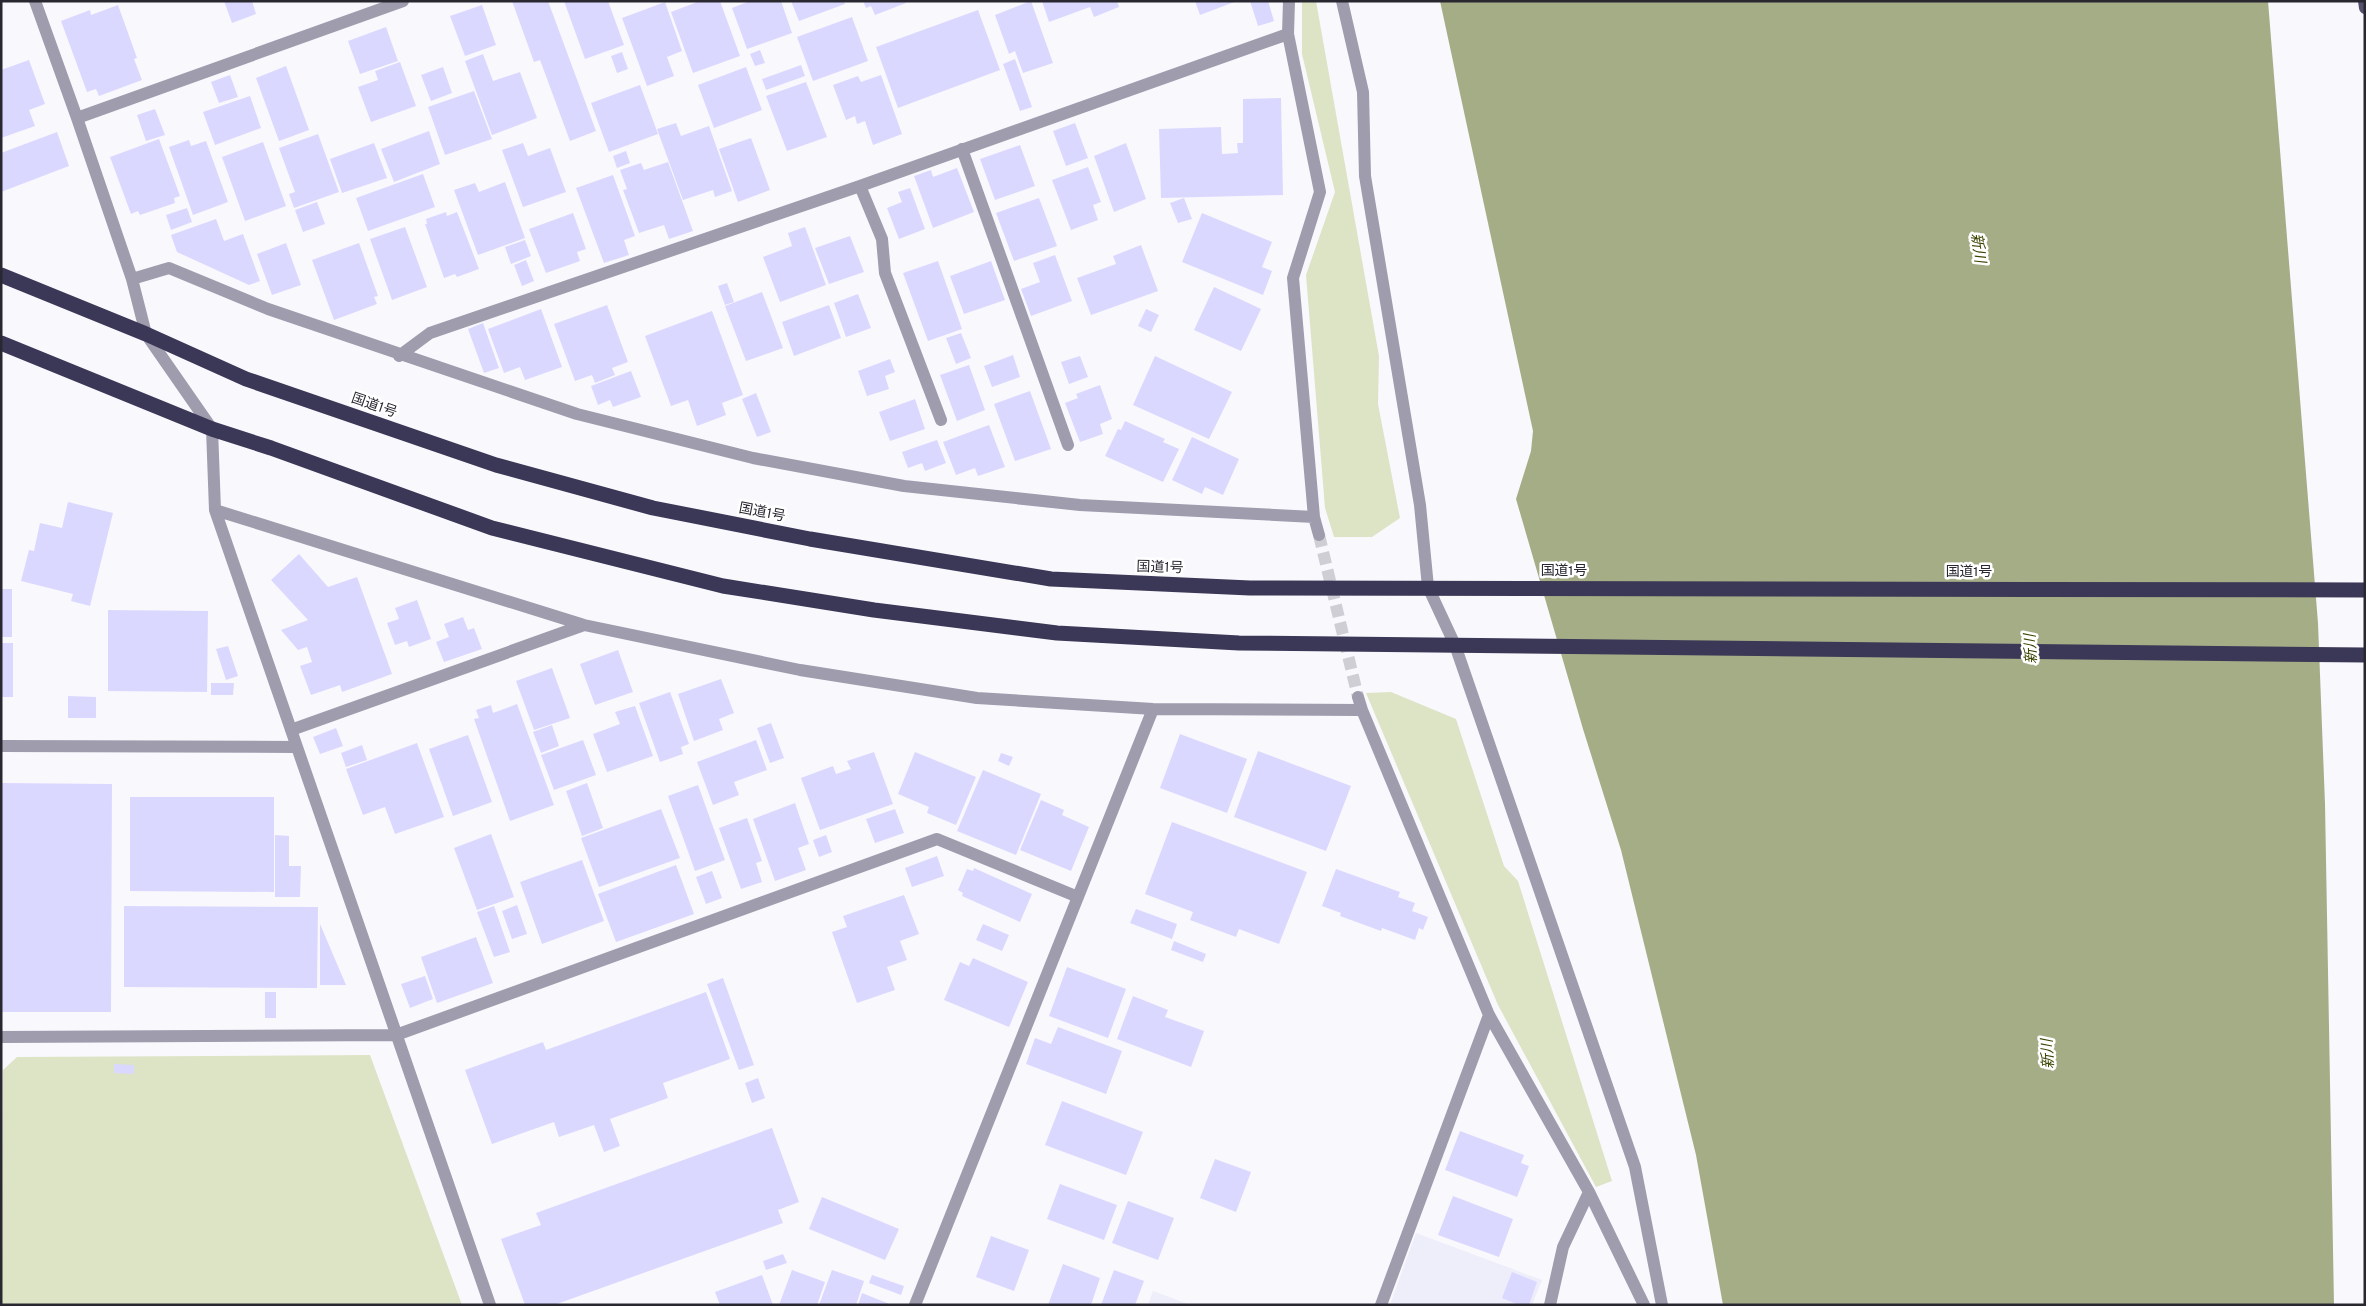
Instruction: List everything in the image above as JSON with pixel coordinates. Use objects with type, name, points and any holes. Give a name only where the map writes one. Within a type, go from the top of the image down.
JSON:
[{"type":"highway","name":"国道1号","points":[[1,275],[146,334],[246,379],[496,465],[653,508],[810,540],[1051,579],[1250,588],[2365,590]]},
{"type":"highway","points":[[1,343],[212,429],[271,448],[492,528],[723,586],[874,610],[1057,633],[1239,644],[1518,645],[2365,655]]},
{"type":"main road","points":[[2364,1],[2365,8]]},
{"type":"street","points":[[34,1],[77,118],[132,279],[146,334],[212,429],[214,510],[490,1305]]},
{"type":"street","points":[[77,118],[403,1]]},
{"type":"street","points":[[1289,1],[1288,34],[1320,192],[1293,278],[1314,517],[1319,535]]},
{"type":"street","points":[[1342,1],[1363,92],[1365,176],[1420,505],[1428,587],[1455,645],[1635,1167],[1662,1305]]},
{"type":"street","points":[[399,356],[430,333],[860,186],[1288,34]]},
{"type":"street","points":[[962,150],[1068,444]]},
{"type":"street","points":[[860,186],[882,239],[885,272],[941,420]]},
{"type":"street","points":[[132,279],[169,268],[268,309],[399,356],[577,414],[753,458],[904,486],[1080,505],[1314,517]]},
{"type":"street","points":[[214,510],[584,625],[800,670],[977,698],[1153,709],[1362,710]]},
{"type":"street","points":[[291,730],[584,625]]},
{"type":"street","points":[[1358,697],[1489,1015],[1589,1192],[1644,1305]]},
{"type":"street","points":[[915,1305],[1153,709]]},
{"type":"street","points":[[1,746],[297,746]]},
{"type":"street","points":[[1,1037],[396,1035],[937,838],[1078,897]]},
{"type":"street","points":[[1381,1305],[1489,1015]]},
{"type":"street","points":[[1550,1305],[1563,1247],[1589,1192]]},
{"type":"shaded area","points":[[1302,1],[1316,1],[1379,356],[1378,404],[1400,518],[1372,537],[1334,537],[1325,508],[1306,275],[1335,192],[1302,54]]},
{"type":"shaded area","points":[[1391,692],[1456,719],[1504,866],[1518,881],[1612,1181],[1596,1187],[1498,1005],[1366,693]]},
{"type":"shaded area","points":[[370,1055],[462,1305],[2,1305],[3,1070],[17,1057]]},
{"type":"shaded area","points":[[1416,1233],[1542,1280],[1532,1305],[1390,1305]]},
{"type":"shaded area","points":[[1153,1291],[1191,1305],[1148,1305]]},
{"type":"water","name":"新川","points":[[1440,1],[2268,1],[2318,623],[2325,804],[2334,1305],[1723,1305],[1696,1155],[1621,850],[1583,729],[1516,499],[1531,451],[1533,431]]},
{"type":"building","points":[[224,1],[252,1],[256,14],[232,23]]},
{"type":"building","points":[[512,1],[548,1],[596,131],[570,141],[540,60],[534,62]]},
{"type":"building","points":[[564,1],[608,1],[624,45],[585,59]]},
{"type":"building","points":[[700,1],[720,1],[740,56],[693,73],[671,12]]},
{"type":"building","points":[[750,1],[781,1],[792,33],[747,49],[732,8]]},
{"type":"building","points":[[791,1],[844,1],[845,4],[799,21]]},
{"type":"building","points":[[863,1],[906,1],[906,3],[875,15],[871,6],[866,8]]},
{"type":"building","points":[[1031,1],[1053,63],[1023,73],[1015,51],[1009,54],[995,15]]},
{"type":"building","points":[[1042,1],[1117,1],[1119,7],[1094,17],[1090,7],[1049,22]]},
{"type":"building","points":[[1195,1],[1237,1],[1200,15]]},
{"type":"building","points":[[1250,1],[1268,1],[1274,21],[1258,26]]},
{"type":"building","points":[[665,2],[682,51],[667,57],[674,76],[647,86],[622,18]]},
{"type":"building","points":[[118,5],[137,58],[134,59],[142,80],[99,96],[96,89],[87,92],[61,21],[90,10],[91,15]]},
{"type":"building","points":[[482,5],[496,45],[465,56],[450,16]]},
{"type":"building","points":[[978,10],[1000,70],[898,108],[876,47]]},
{"type":"building","points":[[852,17],[868,61],[813,81],[797,37]]},
{"type":"building","points":[[386,27],[398,61],[360,74],[348,41]]},
{"type":"building","points":[[760,50],[765,63],[755,66],[750,54]]},
{"type":"building","points":[[622,52],[628,69],[617,73],[611,56]]},
{"type":"building","points":[[483,54],[493,81],[520,72],[537,118],[492,135],[465,61]]},
{"type":"building","points":[[1015,59],[1032,107],[1020,111],[1003,64]]},
{"type":"building","points":[[29,60],[45,104],[29,110],[35,126],[1,138],[1,70]]},
{"type":"building","points":[[400,62],[416,106],[371,122],[358,87],[378,80],[375,71]]},
{"type":"building","points":[[801,65],[805,76],[766,90],[762,79]]},
{"type":"building","points":[[286,66],[309,130],[279,141],[256,78]]},
{"type":"building","points":[[443,67],[452,93],[431,101],[421,75]]},
{"type":"building","points":[[746,67],[762,110],[714,128],[698,85]]},
{"type":"building","points":[[230,75],[238,97],[219,103],[211,82]]},
{"type":"building","points":[[881,75],[902,134],[873,145],[865,121],[857,124],[855,116],[846,120],[833,85],[858,76],[861,82]]},
{"type":"building","points":[[806,82],[827,137],[787,151],[766,96]]},
{"type":"building","points":[[640,85],[658,134],[609,152],[591,103]]},
{"type":"building","points":[[474,91],[492,139],[445,155],[428,107]]},
{"type":"building","points":[[250,96],[261,128],[215,145],[203,112]]},
{"type":"building","points":[[1281,98],[1283,195],[1161,198],[1159,129],[1221,127],[1222,154],[1238,153],[1237,143],[1243,143],[1243,99]]},
{"type":"building","points":[[155,109],[165,135],[146,141],[137,115]]},
{"type":"building","points":[[676,123],[681,136],[709,126],[732,191],[715,197],[713,190],[683,200],[657,129]]},
{"type":"building","points":[[1075,123],[1088,158],[1066,166],[1053,131]]},
{"type":"building","points":[[429,131],[440,164],[394,182],[381,149]]},
{"type":"building","points":[[57,132],[69,166],[1,192],[1,153]]},
{"type":"building","points":[[318,134],[339,192],[294,208],[289,194],[295,192],[279,148]]},
{"type":"building","points":[[751,138],[770,190],[738,202],[719,149]]},
{"type":"building","points":[[159,139],[180,196],[174,198],[175,203],[140,215],[138,211],[131,214],[110,157]]},
{"type":"building","points":[[189,140],[191,146],[206,141],[228,202],[193,215],[169,147]]},
{"type":"building","points":[[263,142],[286,206],[245,221],[222,157]]},
{"type":"building","points":[[374,143],[387,178],[342,193],[330,159]]},
{"type":"building","points":[[523,143],[528,156],[550,148],[566,192],[523,207],[502,150]]},
{"type":"building","points":[[1126,143],[1146,199],[1114,212],[1094,156]]},
{"type":"building","points":[[1020,145],[1035,186],[995,200],[980,159]]},
{"type":"building","points":[[626,151],[630,163],[617,168],[613,156]]},
{"type":"building","points":[[668,162],[693,231],[669,239],[664,225],[639,233],[623,190],[627,189],[620,170],[641,163],[644,170]]},
{"type":"building","points":[[1088,167],[1101,202],[1093,205],[1098,220],[1071,230],[1052,180]]},
{"type":"building","points":[[957,168],[974,212],[933,228],[914,176],[931,170],[933,177]]},
{"type":"building","points":[[423,174],[435,207],[368,231],[356,198]]},
{"type":"building","points":[[613,175],[635,236],[624,240],[629,255],[604,263],[576,188]]},
{"type":"building","points":[[505,182],[525,238],[478,255],[454,190],[475,183],[479,192]]},
{"type":"building","points":[[910,188],[925,229],[899,239],[887,208],[902,202],[898,192]]},
{"type":"building","points":[[1039,198],[1057,246],[1014,261],[996,213]]},
{"type":"building","points":[[1184,198],[1192,219],[1178,223],[1170,203]]},
{"type":"building","points":[[317,202],[325,224],[303,232],[295,210]]},
{"type":"building","points":[[187,208],[192,222],[171,230],[166,215]]},
{"type":"building","points":[[446,212],[447,216],[457,212],[479,269],[457,277],[455,274],[444,278],[425,224],[427,224],[426,219]]},
{"type":"building","points":[[573,213],[586,249],[577,252],[580,261],[546,273],[529,229]]},
{"type":"building","points":[[1202,213],[1272,242],[1262,267],[1272,271],[1263,295],[1182,262]]},
{"type":"building","points":[[216,219],[224,241],[243,234],[260,281],[249,285],[177,252],[171,235]]},
{"type":"building","points":[[405,227],[427,287],[392,300],[370,239]]},
{"type":"building","points":[[805,227],[826,285],[780,302],[763,257],[792,246],[788,233]]},
{"type":"building","points":[[850,236],[864,272],[829,284],[815,248]]},
{"type":"building","points":[[525,240],[531,256],[511,264],[505,247]]},
{"type":"building","points":[[286,243],[301,285],[272,295],[257,254]]},
{"type":"building","points":[[359,243],[378,296],[374,297],[377,304],[334,320],[312,260]]},
{"type":"building","points":[[1141,245],[1158,291],[1091,315],[1077,278],[1116,264],[1113,256]]},
{"type":"building","points":[[1055,255],[1072,301],[1031,316],[1021,289],[1040,282],[1033,263]]},
{"type":"building","points":[[526,260],[534,281],[522,286],[514,265]]},
{"type":"building","points":[[938,261],[962,329],[928,341],[903,273]]},
{"type":"building","points":[[991,261],[1005,300],[964,314],[950,276]]},
{"type":"building","points":[[727,283],[734,302],[725,305],[718,286]]},
{"type":"building","points":[[1214,287],[1261,309],[1241,351],[1194,330]]},
{"type":"building","points":[[762,292],[783,348],[746,361],[725,306]]},
{"type":"building","points":[[858,294],[871,328],[846,337],[834,303]]},
{"type":"building","points":[[607,305],[628,362],[612,368],[615,375],[595,383],[592,375],[575,381],[554,324]]},
{"type":"building","points":[[829,305],[841,338],[794,356],[782,322]]},
{"type":"building","points":[[541,309],[562,367],[525,380],[520,367],[504,373],[488,329]]},
{"type":"building","points":[[1146,309],[1159,315],[1151,332],[1138,326]]},
{"type":"building","points":[[712,311],[743,395],[722,403],[726,415],[697,426],[688,400],[671,406],[645,336]]},
{"type":"building","points":[[483,323],[499,368],[484,373],[468,329]]},
{"type":"building","points":[[961,333],[971,358],[956,364],[946,338]]},
{"type":"building","points":[[1013,355],[1020,377],[992,387],[984,366]]},
{"type":"building","points":[[1080,356],[1088,377],[1069,384],[1061,362]]},
{"type":"building","points":[[1155,356],[1232,392],[1209,439],[1133,405]]},
{"type":"building","points":[[890,359],[895,372],[885,376],[889,389],[867,396],[858,371]]},
{"type":"building","points":[[969,365],[985,410],[957,421],[940,375]]},
{"type":"building","points":[[631,371],[641,397],[613,407],[610,400],[598,405],[591,386]]},
{"type":"building","points":[[1100,385],[1112,419],[1100,424],[1103,434],[1080,442],[1065,403],[1078,398],[1076,394]]},
{"type":"building","points":[[1030,391],[1051,449],[1015,461],[994,404]]},
{"type":"building","points":[[756,393],[771,432],[757,437],[742,399]]},
{"type":"building","points":[[915,399],[925,429],[890,441],[879,412]]},
{"type":"building","points":[[1125,421],[1165,439],[1163,442],[1179,449],[1163,482],[1105,456],[1118,429],[1121,430]]},
{"type":"building","points":[[989,425],[1005,467],[978,476],[975,468],[956,475],[943,442]]},
{"type":"building","points":[[1192,437],[1239,459],[1223,495],[1205,487],[1202,494],[1172,480]]},
{"type":"building","points":[[937,440],[946,463],[925,471],[922,463],[908,468],[902,452]]},
{"type":"building","points":[[68,502],[113,513],[90,606],[71,601],[73,594],[21,581],[29,550],[34,551],[40,523],[62,528]]},
{"type":"building","points":[[299,554],[328,587],[357,577],[392,674],[342,692],[340,685],[311,695],[300,666],[312,662],[307,647],[298,650],[281,630],[308,620],[271,580]]},
{"type":"building","points":[[1,589],[12,589],[12,637],[1,637]]},
{"type":"building","points":[[417,600],[431,639],[409,647],[407,641],[395,645],[387,623],[399,619],[395,608]]},
{"type":"building","points":[[108,610],[208,611],[207,692],[108,691]]},
{"type":"building","points":[[463,617],[468,630],[474,628],[482,649],[444,662],[436,642],[449,637],[444,624]]},
{"type":"building","points":[[1,643],[13,643],[13,697],[1,697]]},
{"type":"building","points":[[228,646],[238,676],[226,680],[216,649]]},
{"type":"building","points":[[618,650],[633,692],[595,705],[580,664]]},
{"type":"building","points":[[552,668],[570,718],[534,730],[516,681]]},
{"type":"building","points":[[721,679],[734,713],[719,719],[723,730],[694,741],[678,694]]},
{"type":"building","points":[[211,683],[234,683],[233,695],[211,695]]},
{"type":"building","points":[[670,692],[689,744],[681,747],[683,754],[660,762],[639,703]]},
{"type":"building","points":[[68,696],[96,697],[96,718],[68,718]]},
{"type":"building","points":[[517,704],[554,805],[510,821],[474,719],[479,718],[476,710],[491,705],[493,713]]},
{"type":"building","points":[[635,706],[653,756],[607,772],[593,734],[620,724],[615,712]]},
{"type":"building","points":[[771,723],[784,758],[770,763],[757,728]]},
{"type":"building","points":[[552,725],[559,746],[541,753],[533,732]]},
{"type":"building","points":[[336,728],[343,746],[320,754],[313,737]]},
{"type":"building","points":[[1180,734],[1247,759],[1227,813],[1160,788]]},
{"type":"building","points":[[468,735],[492,802],[453,816],[429,749]]},
{"type":"building","points":[[583,740],[596,775],[554,790],[541,755]]},
{"type":"building","points":[[756,740],[767,770],[734,782],[739,795],[713,805],[697,762]]},
{"type":"building","points":[[417,743],[444,817],[395,834],[385,807],[363,815],[346,769]]},
{"type":"building","points":[[362,745],[367,760],[346,767],[341,753]]},
{"type":"building","points":[[1258,751],[1351,786],[1326,851],[1234,817]]},
{"type":"building","points":[[874,752],[893,804],[820,830],[801,778],[833,766],[836,774],[851,769],[847,761]]},
{"type":"building","points":[[915,752],[976,777],[956,825],[927,813],[929,807],[898,794]]},
{"type":"building","points":[[1001,753],[1013,757],[1009,766],[998,761]]},
{"type":"building","points":[[983,770],[1041,794],[1016,855],[957,831]]},
{"type":"building","points":[[1,783],[112,784],[111,1012],[1,1012]]},
{"type":"building","points":[[587,783],[603,828],[582,836],[566,791]]},
{"type":"building","points":[[698,785],[725,860],[695,871],[668,796]]},
{"type":"building","points":[[130,797],[274,797],[274,892],[130,891]]},
{"type":"building","points":[[1041,800],[1064,810],[1062,815],[1089,827],[1071,871],[1020,850]]},
{"type":"building","points":[[795,803],[809,844],[798,848],[806,870],[775,881],[753,819]]},
{"type":"building","points":[[661,809],[680,858],[599,887],[581,838]]},
{"type":"building","points":[[895,809],[904,833],[875,843],[866,819]]},
{"type":"building","points":[[747,818],[762,861],[756,863],[762,882],[741,889],[719,828]]},
{"type":"building","points":[[1172,822],[1307,872],[1279,944],[1239,929],[1236,937],[1190,920],[1193,912],[1145,894]]},
{"type":"building","points":[[491,834],[514,897],[477,910],[454,848]]},
{"type":"building","points":[[275,835],[289,836],[289,866],[301,866],[300,897],[275,897]]},
{"type":"building","points":[[826,835],[832,852],[819,857],[813,840]]},
{"type":"building","points":[[937,856],[944,876],[912,887],[905,868]]},
{"type":"building","points":[[582,860],[604,921],[542,944],[520,882]]},
{"type":"building","points":[[676,865],[694,914],[616,942],[598,894]]},
{"type":"building","points":[[974,868],[1032,894],[1020,922],[962,896],[963,893],[958,890],[967,869],[973,871]]},
{"type":"building","points":[[1336,869],[1400,892],[1398,897],[1415,903],[1412,911],[1428,917],[1423,930],[1419,928],[1415,940],[1382,928],[1381,931],[1340,916],[1341,913],[1322,906]]},
{"type":"building","points":[[712,871],[722,898],[706,904],[696,877]]},
{"type":"building","points":[[904,895],[919,934],[900,941],[907,960],[887,967],[895,990],[857,1003],[832,932],[847,927],[843,916]]},
{"type":"building","points":[[517,905],[527,934],[512,939],[502,911]]},
{"type":"building","points":[[124,906],[318,907],[317,988],[124,987]]},
{"type":"building","points":[[494,906],[510,952],[494,957],[477,912]]},
{"type":"building","points":[[1136,909],[1177,924],[1172,939],[1130,923]]},
{"type":"building","points":[[320,924],[346,985],[320,985]]},
{"type":"building","points":[[983,924],[1009,935],[1002,951],[976,940]]},
{"type":"building","points":[[476,937],[493,983],[437,1003],[421,957]]},
{"type":"building","points":[[1174,941],[1206,954],[1203,962],[1171,950]]},
{"type":"building","points":[[973,958],[1028,982],[1009,1027],[944,1000],[960,962],[969,966]]},
{"type":"building","points":[[1067,967],[1126,989],[1108,1038],[1049,1016]]},
{"type":"building","points":[[425,976],[433,999],[410,1008],[401,984]]},
{"type":"building","points":[[723,978],[754,1065],[739,1070],[707,984]]},
{"type":"building","points":[[265,992],[276,992],[276,1018],[265,1018]]},
{"type":"building","points":[[706,992],[730,1059],[663,1083],[668,1098],[610,1119],[620,1146],[604,1152],[594,1125],[559,1137],[554,1122],[492,1144],[465,1070],[543,1042],[546,1050]]},
{"type":"building","points":[[1133,996],[1168,1010],[1165,1017],[1204,1031],[1191,1067],[1117,1039]]},
{"type":"building","points":[[1058,1027],[1122,1051],[1106,1094],[1026,1064],[1035,1038],[1051,1044]]},
{"type":"building","points":[[114,1064],[134,1065],[134,1074],[114,1073]]},
{"type":"building","points":[[758,1078],[765,1098],[752,1103],[745,1083]]},
{"type":"building","points":[[1062,1101],[1143,1132],[1126,1175],[1045,1145]]},
{"type":"building","points":[[772,1128],[799,1202],[778,1210],[783,1223],[554,1305],[525,1305],[501,1239],[541,1225],[536,1213]]},
{"type":"building","points":[[1460,1131],[1524,1155],[1521,1163],[1529,1166],[1517,1197],[1445,1170]]},
{"type":"building","points":[[1215,1159],[1251,1172],[1236,1212],[1200,1198]]},
{"type":"building","points":[[1060,1184],[1117,1205],[1104,1240],[1047,1219]]},
{"type":"building","points":[[1453,1196],[1513,1219],[1499,1257],[1438,1235]]},
{"type":"building","points":[[822,1197],[899,1229],[885,1260],[809,1229]]},
{"type":"building","points":[[1128,1201],[1174,1218],[1158,1260],[1112,1243]]},
{"type":"building","points":[[991,1236],[1029,1250],[1014,1291],[976,1277]]},
{"type":"building","points":[[783,1254],[787,1263],[766,1270],[763,1261]]},
{"type":"building","points":[[1063,1264],[1100,1278],[1091,1305],[1048,1305]]},
{"type":"building","points":[[792,1270],[825,1282],[817,1305],[779,1305]]},
{"type":"building","points":[[832,1270],[864,1281],[856,1305],[819,1305]]},
{"type":"building","points":[[1114,1270],[1144,1281],[1135,1305],[1101,1305]]},
{"type":"building","points":[[1512,1272],[1537,1282],[1529,1305],[1519,1305],[1502,1298]]},
{"type":"building","points":[[762,1275],[773,1305],[720,1305],[715,1292]]},
{"type":"building","points":[[872,1275],[904,1286],[901,1295],[869,1283]]},
{"type":"building","points":[[862,1293],[892,1305],[858,1305]]},
{"type":"tunnel","points":[[1319,535],[1358,697]]}]
